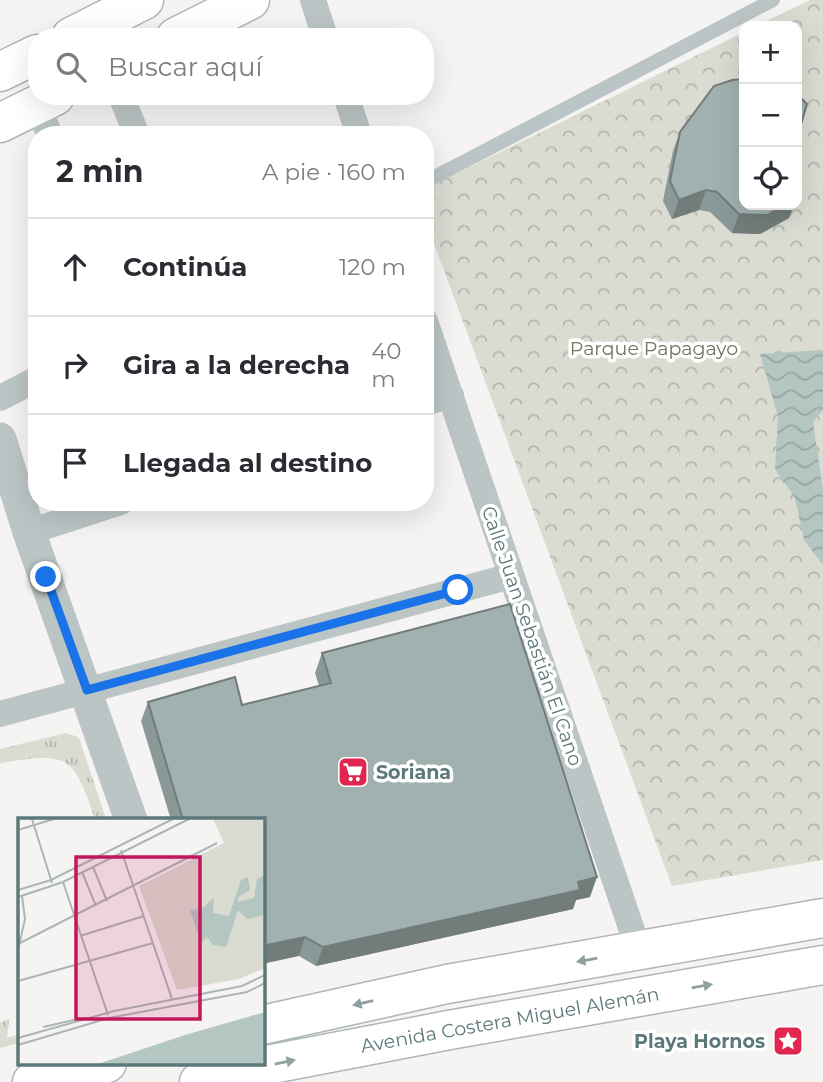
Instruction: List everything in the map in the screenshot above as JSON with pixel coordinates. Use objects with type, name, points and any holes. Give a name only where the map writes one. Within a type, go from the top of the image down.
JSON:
[{"type":"main road","points":[[89,28],[144,0]]},
{"type":"main road","points":[[194,28],[250,0]]},
{"type":"main road","points":[[0,72],[28,58]]},
{"type":"main road","points":[[0,123],[47,112]]},
{"type":"main road","points":[[264,1025],[447,984],[823,918]]},
{"type":"main road","name":"Avenida Costera Miguel Alemán","points":[[211,1074],[823,965]]},
{"type":"main road","points":[[32,1082],[103,1064]]},
{"type":"street","points":[[313,0],[322,28]]},
{"type":"street","points":[[125,105],[133,126]]},
{"type":"street","points":[[349,105],[356,126]]},
{"type":"street","name":"Calle Juan Sebastián El Cano","points":[[434,346],[639,951]]},
{"type":"street","points":[[0,398],[28,384]]},
{"type":"street","points":[[434,400],[452,395]]},
{"type":"street","points":[[0,439],[29,532],[130,818]]},
{"type":"street","points":[[29,532],[93,511]]},
{"type":"street","points":[[0,714],[511,576]]},
{"type":"lane","points":[[434,177],[773,0]]},
{"type":"green space","name":"Parque Papagayo","points":[[810,0],[823,0],[823,860],[672,886],[434,243],[434,185],[739,34],[739,210],[802,210],[802,21],[766,21]]},
{"type":"green space","points":[[66,733],[78,737],[106,818],[95,818],[80,781],[65,762],[40,758],[0,763],[0,749]]},
{"type":"green space","points":[[9,1019],[7,1038],[18,1034],[18,1043],[0,1048],[0,1022]]},
{"type":"water","points":[[823,350],[823,410],[813,422],[823,490],[823,565],[804,540],[795,498],[775,469],[778,416],[760,354]]},
{"type":"building","points":[[739,79],[739,210],[776,210],[767,215],[739,214],[717,192],[706,190],[679,200],[670,181],[680,132],[714,86]]},
{"type":"building","points":[[802,99],[807,104],[802,121]]},
{"type":"building","name":"Soriana","points":[[510,604],[597,877],[578,882],[580,890],[323,947],[305,937],[264,946],[264,818],[182,818],[148,702],[235,677],[242,705],[331,683],[322,653]]},
{"type":"place","name":"Soriana","points":[[353,772]]},
{"type":"place","name":"Playa Hornos","points":[[788,1041]]},
{"type":"route","points":[[46,577],[87,690],[458,590]]}]
